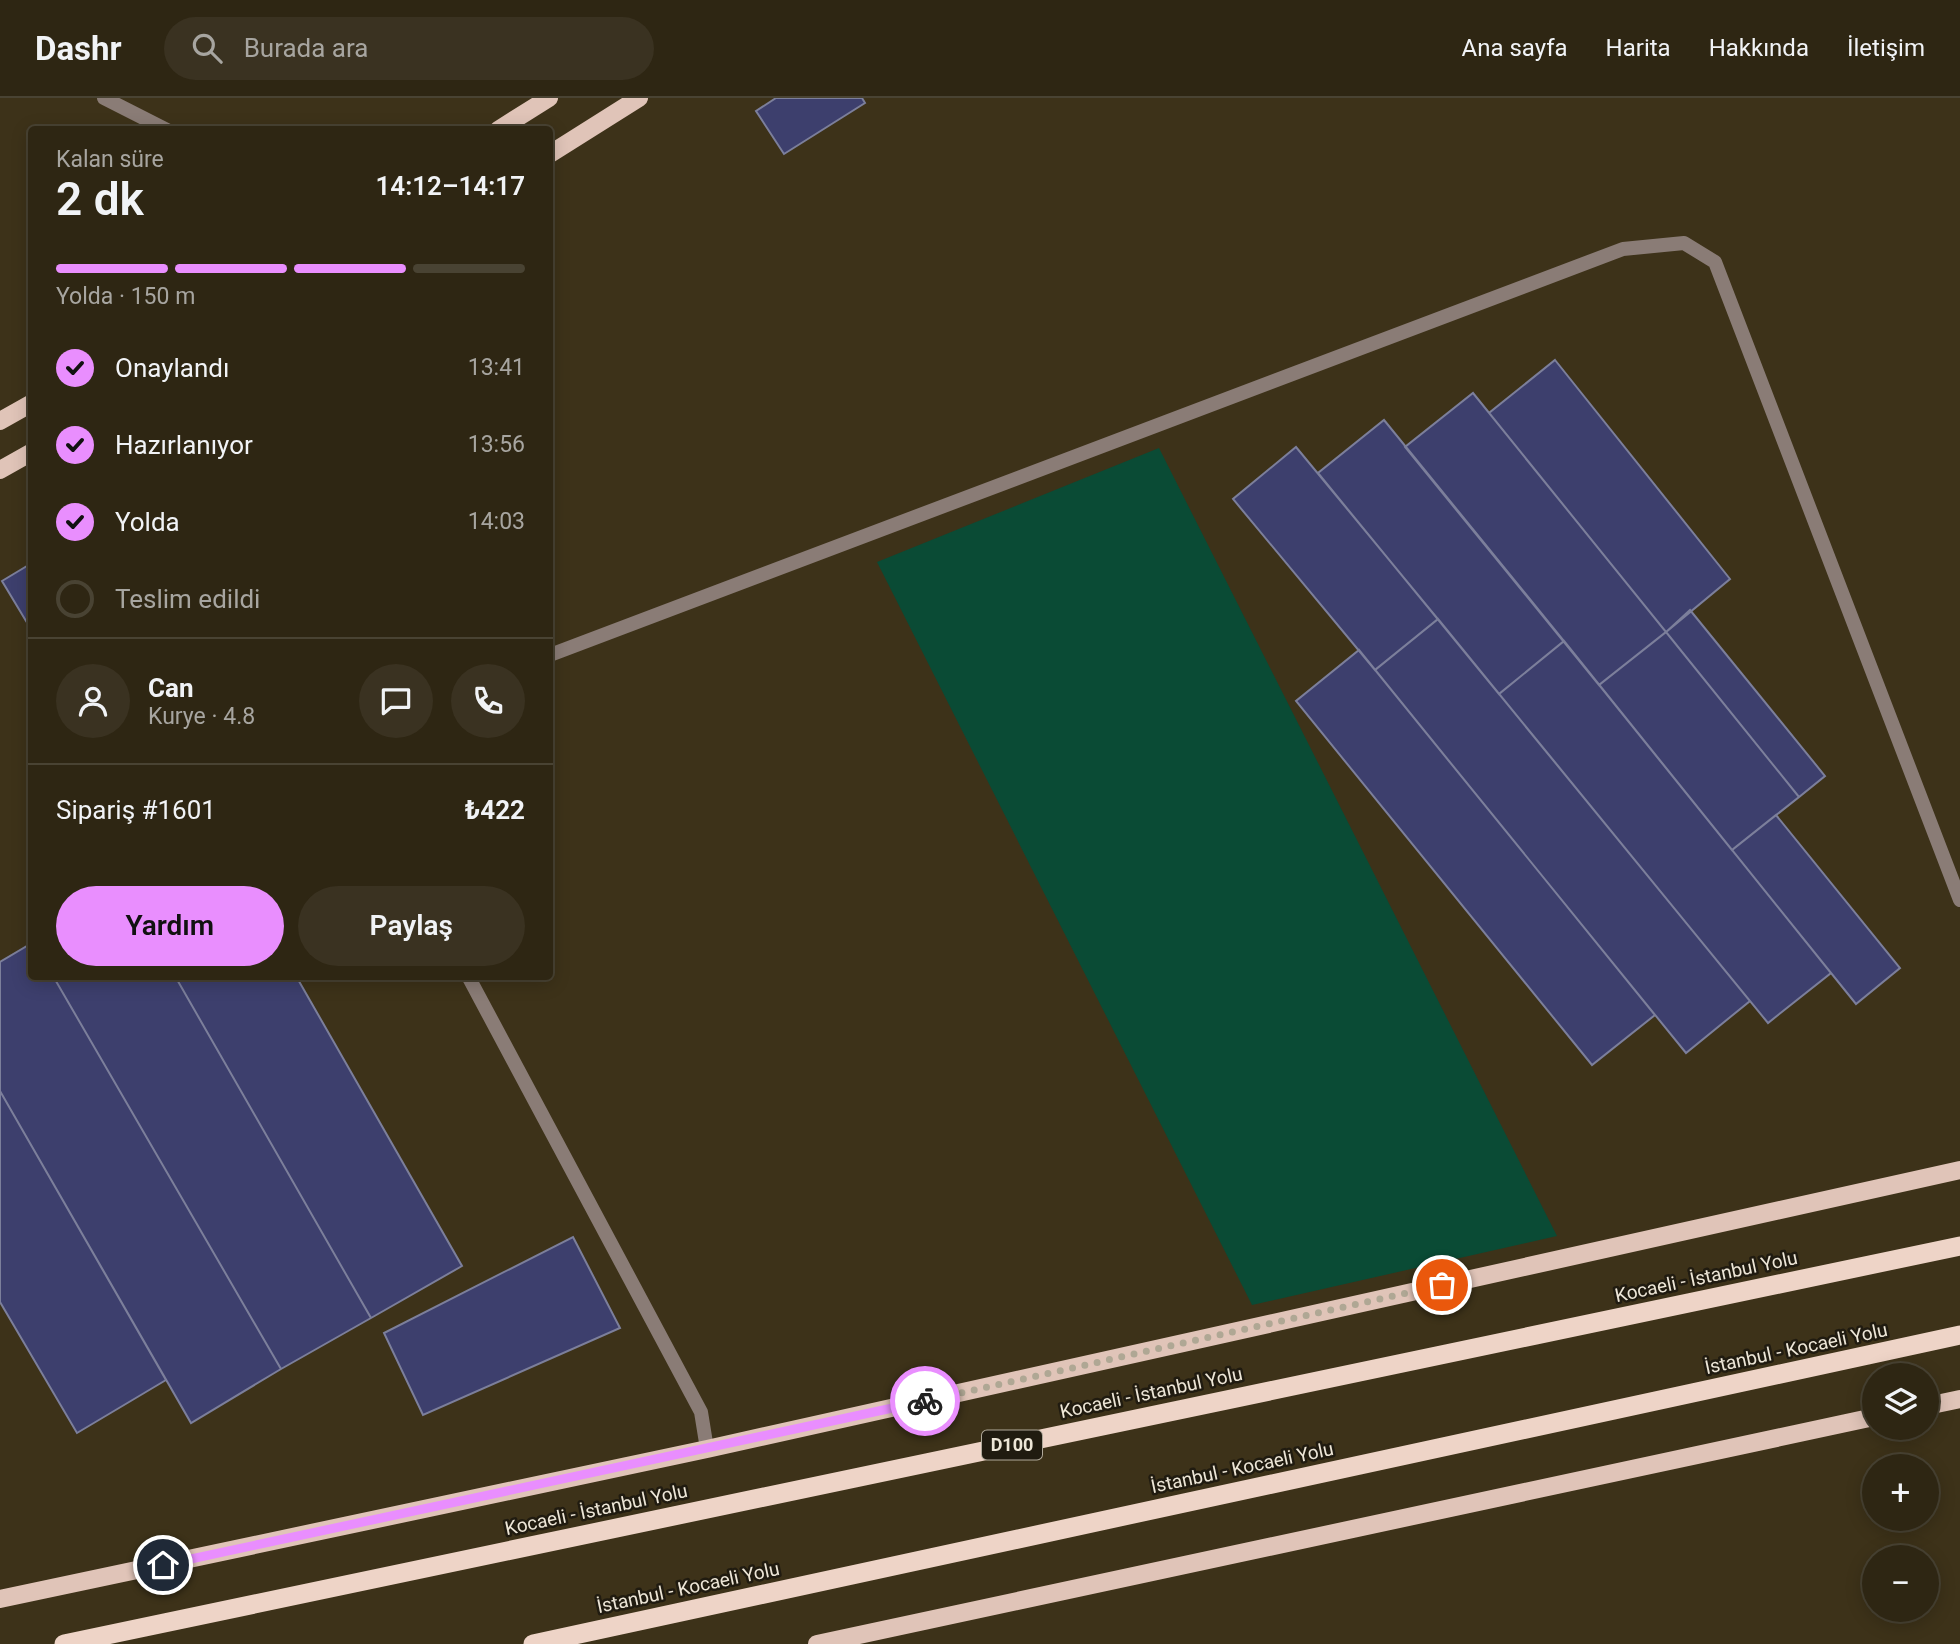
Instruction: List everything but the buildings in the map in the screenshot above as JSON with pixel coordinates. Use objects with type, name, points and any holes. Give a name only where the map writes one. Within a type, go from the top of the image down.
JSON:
[{"type":"highway","name":"Kocaeli - İstanbul Yolu","points":[[64,1644],[1960,1246]]},
{"type":"highway","name":"İstanbul - Kocaeli Yolu","points":[[533,1644],[1960,1335]]},
{"type":"main road","points":[[504,126],[549,98]]},
{"type":"main road","points":[[553,152],[639,98]]},
{"type":"main road","points":[[0,421],[28,405]]},
{"type":"main road","points":[[0,470],[28,454]]},
{"type":"main road","points":[[0,1599],[707,1450],[1960,1170]]},
{"type":"main road","points":[[1939,1403],[1960,1399]]},
{"type":"main road","points":[[817,1644],[1862,1420]]},
{"type":"street","points":[[104,98],[159,126]]},
{"type":"street","points":[[553,654],[1623,249],[1684,243],[1715,262],[1960,900]]},
{"type":"street","points":[[470,980],[701,1412],[707,1450]]},
{"type":"green space","points":[[1159,448],[1557,1236],[1252,1305],[877,562]]},
{"type":"way so far","points":[[925,1401],[1442,1285]]},
{"type":"route","points":[[163,1565],[925,1401]]}]
